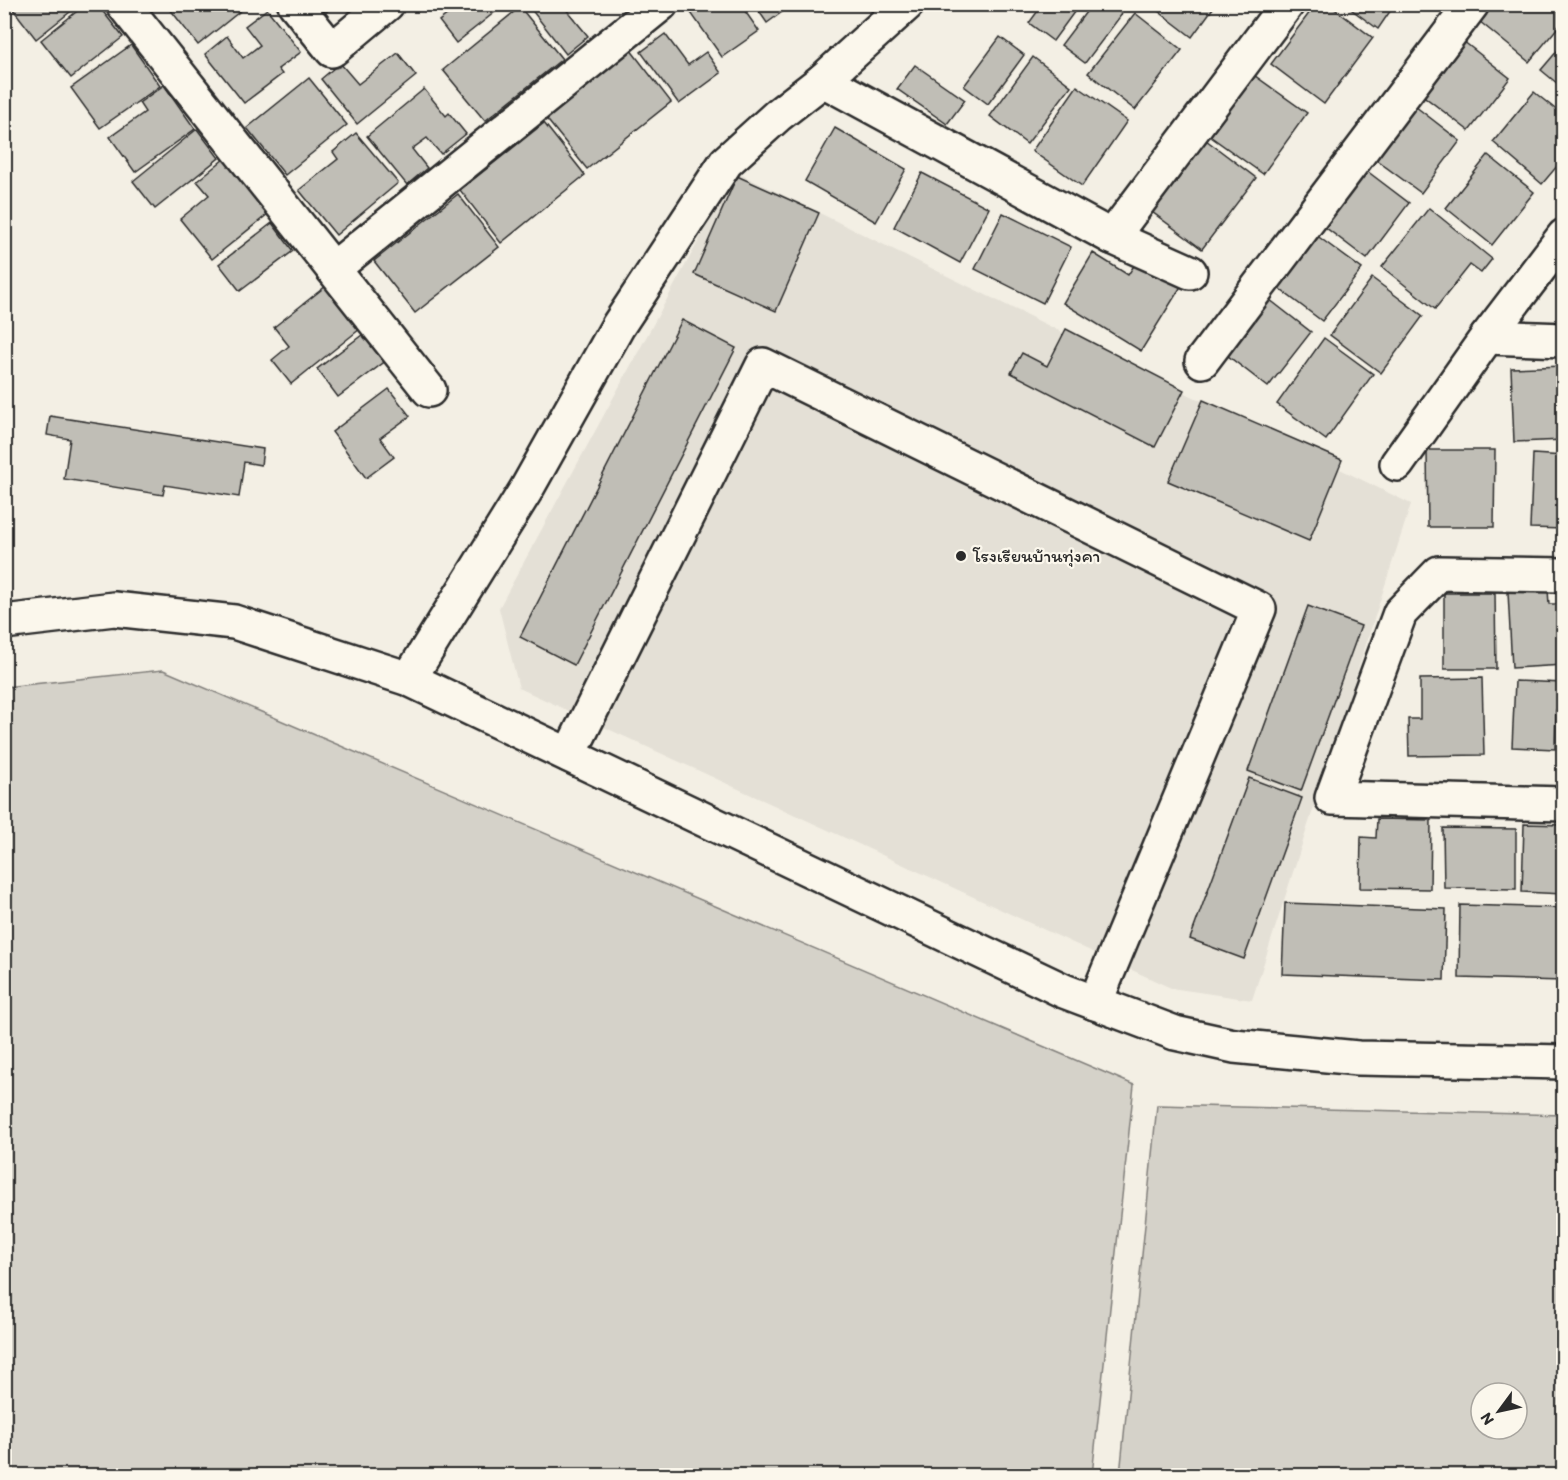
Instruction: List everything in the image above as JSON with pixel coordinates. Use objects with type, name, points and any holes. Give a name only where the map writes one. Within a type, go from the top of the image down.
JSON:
[{"type":"street","points":[[123,4],[429,390]]},
{"type":"street","points":[[295,4],[332,50],[387,4]]},
{"type":"street","points":[[333,269],[661,4]]},
{"type":"street","points":[[409,679],[526,490],[618,326],[726,162],[778,115],[823,80],[907,4]]},
{"type":"street","points":[[1112,237],[1287,4]]},
{"type":"street","points":[[1202,361],[1472,4]]},
{"type":"street","points":[[823,80],[1112,237],[1190,272]]},
{"type":"street","points":[[1397,464],[1487,337],[1563,236]]},
{"type":"street","points":[[1487,337],[1563,340]]},
{"type":"street","points":[[569,755],[763,366],[1259,609],[1095,1003]]},
{"type":"street","points":[[1563,575],[1439,573],[1400,613],[1332,798],[1563,804]]},
{"type":"street","points":[[4,622],[114,609],[234,622],[409,679],[1064,992],[1175,1033],[1234,1046],[1358,1058],[1563,1062]]},
{"type":"shaded area","name":"โรงเรียนบ้านทุ่งคา","points":[[736,172],[1411,504],[1252,1000],[1171,988],[519,688],[499,608]]},
{"type":"shaded area","points":[[163,670],[1134,1085],[1092,1475],[5,1475],[5,687]]},
{"type":"shaded area","points":[[1157,1105],[1563,1115],[1563,1475],[1120,1475]]},
{"type":"building","points":[[9,4],[80,4],[36,39]]},
{"type":"building","points":[[86,4],[97,4],[123,37],[71,78],[41,40]]},
{"type":"building","points":[[166,4],[249,4],[198,45]]},
{"type":"building","points":[[318,4],[336,4],[325,13]]},
{"type":"building","points":[[461,4],[505,4],[456,43],[439,21]]},
{"type":"building","points":[[527,4],[570,4],[565,8],[588,36],[566,54]]},
{"type":"building","points":[[696,4],[740,4],[759,31],[722,57],[689,10]]},
{"type":"building","points":[[754,4],[793,4],[767,23]]},
{"type":"building","points":[[1043,4],[1080,4],[1053,41],[1029,23]]},
{"type":"building","points":[[1092,4],[1109,4],[1122,14],[1085,63],[1061,45]]},
{"type":"building","points":[[1149,4],[1216,4],[1192,37]]},
{"type":"building","points":[[1316,4],[1328,4],[1373,38],[1324,104],[1271,64]]},
{"type":"building","points":[[1344,4],[1395,4],[1378,29]]},
{"type":"building","points":[[1493,4],[1562,4],[1564,20],[1529,62],[1479,21]]},
{"type":"building","points":[[520,7],[562,59],[485,121],[443,70]]},
{"type":"building","points":[[267,9],[301,52],[278,69],[282,74],[244,103],[205,54],[227,36],[243,58],[260,45],[245,26]]},
{"type":"building","points":[[1135,13],[1182,50],[1135,110],[1088,73]]},
{"type":"building","points":[[665,34],[688,65],[706,52],[721,73],[679,104],[641,52]]},
{"type":"building","points":[[1000,37],[1024,55],[988,104],[964,86]]},
{"type":"building","points":[[1463,41],[1510,78],[1469,131],[1421,94]]},
{"type":"building","points":[[1564,43],[1564,89],[1541,70]]},
{"type":"building","points":[[131,45],[160,86],[100,128],[71,88]]},
{"type":"building","points":[[630,49],[671,102],[587,169],[545,117]]},
{"type":"building","points":[[398,53],[416,76],[357,124],[321,79],[340,63],[358,84]]},
{"type":"building","points":[[1033,57],[1071,86],[1027,144],[990,116]]},
{"type":"building","points":[[915,65],[965,100],[947,124],[897,89]]},
{"type":"building","points":[[1251,73],[1307,113],[1263,174],[1207,134]]},
{"type":"building","points":[[309,78],[347,125],[285,175],[247,128]]},
{"type":"building","points":[[164,85],[195,129],[135,172],[110,137],[145,112],[139,103]]},
{"type":"building","points":[[1077,86],[1127,121],[1082,186],[1032,151]]},
{"type":"building","points":[[424,89],[446,116],[449,113],[466,134],[441,154],[427,138],[412,149],[427,168],[407,185],[367,136]]},
{"type":"building","points":[[1534,92],[1564,116],[1564,158],[1542,184],[1493,142]]},
{"type":"building","points":[[1411,103],[1460,141],[1421,193],[1371,156]]},
{"type":"building","points":[[544,123],[585,175],[501,243],[460,190]]},
{"type":"building","points":[[835,128],[906,169],[876,222],[805,181]]},
{"type":"building","points":[[197,129],[219,158],[155,209],[133,181]]},
{"type":"building","points":[[356,133],[398,183],[336,235],[299,190],[338,159],[333,152]]},
{"type":"building","points":[[1202,137],[1256,178],[1202,249],[1148,209]]},
{"type":"building","points":[[1488,155],[1534,192],[1492,245],[1446,208]]},
{"type":"building","points":[[224,159],[268,214],[212,259],[180,219],[209,195],[197,181]]},
{"type":"building","points":[[1363,168],[1409,203],[1367,259],[1321,224]]},
{"type":"building","points":[[922,173],[989,208],[960,263],[894,227]]},
{"type":"building","points":[[737,176],[819,213],[776,311],[694,274]]},
{"type":"building","points":[[458,194],[499,247],[415,313],[374,261]]},
{"type":"building","points":[[1429,208],[1492,259],[1481,273],[1470,265],[1435,309],[1382,267]]},
{"type":"building","points":[[1003,213],[1071,247],[1043,303],[975,269]]},
{"type":"building","points":[[272,223],[293,251],[240,291],[219,264]]},
{"type":"building","points":[[1312,232],[1362,269],[1322,321],[1273,284]]},
{"type":"building","points":[[1093,253],[1128,275],[1142,253],[1185,280],[1141,351],[1063,303]]},
{"type":"building","points":[[1372,278],[1423,316],[1381,373],[1330,335]]},
{"type":"building","points":[[326,286],[360,329],[291,384],[272,360],[289,346],[274,327]]},
{"type":"building","points":[[1265,296],[1311,332],[1268,387],[1223,352]]},
{"type":"building","points":[[682,320],[736,348],[574,665],[520,637]]},
{"type":"building","points":[[1066,329],[1184,390],[1155,447],[1011,373],[1022,353],[1047,366]]},
{"type":"building","points":[[366,332],[387,360],[338,397],[317,369]]},
{"type":"building","points":[[1324,338],[1373,374],[1326,440],[1277,404]]},
{"type":"building","points":[[1564,366],[1564,440],[1514,442],[1511,368]]},
{"type":"building","points":[[389,389],[410,416],[380,438],[394,457],[366,478],[332,432]]},
{"type":"building","points":[[1203,400],[1342,460],[1309,541],[1168,481]]},
{"type":"building","points":[[50,416],[263,449],[261,465],[244,462],[239,497],[165,485],[163,495],[64,479],[70,439],[47,435]]},
{"type":"building","points":[[1427,450],[1495,450],[1494,527],[1428,527]]},
{"type":"building","points":[[1533,454],[1564,456],[1564,529],[1530,528]]},
{"type":"building","points":[[1548,590],[1549,604],[1564,604],[1564,665],[1512,668],[1508,592]]},
{"type":"building","points":[[1444,593],[1495,593],[1496,669],[1444,669]]},
{"type":"building","points":[[1308,606],[1361,626],[1301,791],[1248,771]]},
{"type":"building","points":[[1482,678],[1484,755],[1409,756],[1408,719],[1420,719],[1420,679]]},
{"type":"building","points":[[1515,681],[1564,683],[1564,710],[1556,710],[1555,749],[1512,747]]},
{"type":"building","points":[[1249,778],[1302,798],[1244,959],[1190,939]]},
{"type":"building","points":[[1377,819],[1431,820],[1430,889],[1360,888],[1361,837],[1376,838]]},
{"type":"building","points":[[1524,824],[1564,825],[1564,894],[1522,892]]},
{"type":"building","points":[[1443,828],[1516,829],[1516,889],[1444,888]]},
{"type":"building","points":[[1285,903],[1446,909],[1444,980],[1282,974]]},
{"type":"building","points":[[1460,905],[1564,908],[1564,981],[1459,978]]},
{"type":"place","name":"โรงเรียนบ้านทุ่งคา","points":[[961,556]]}]
